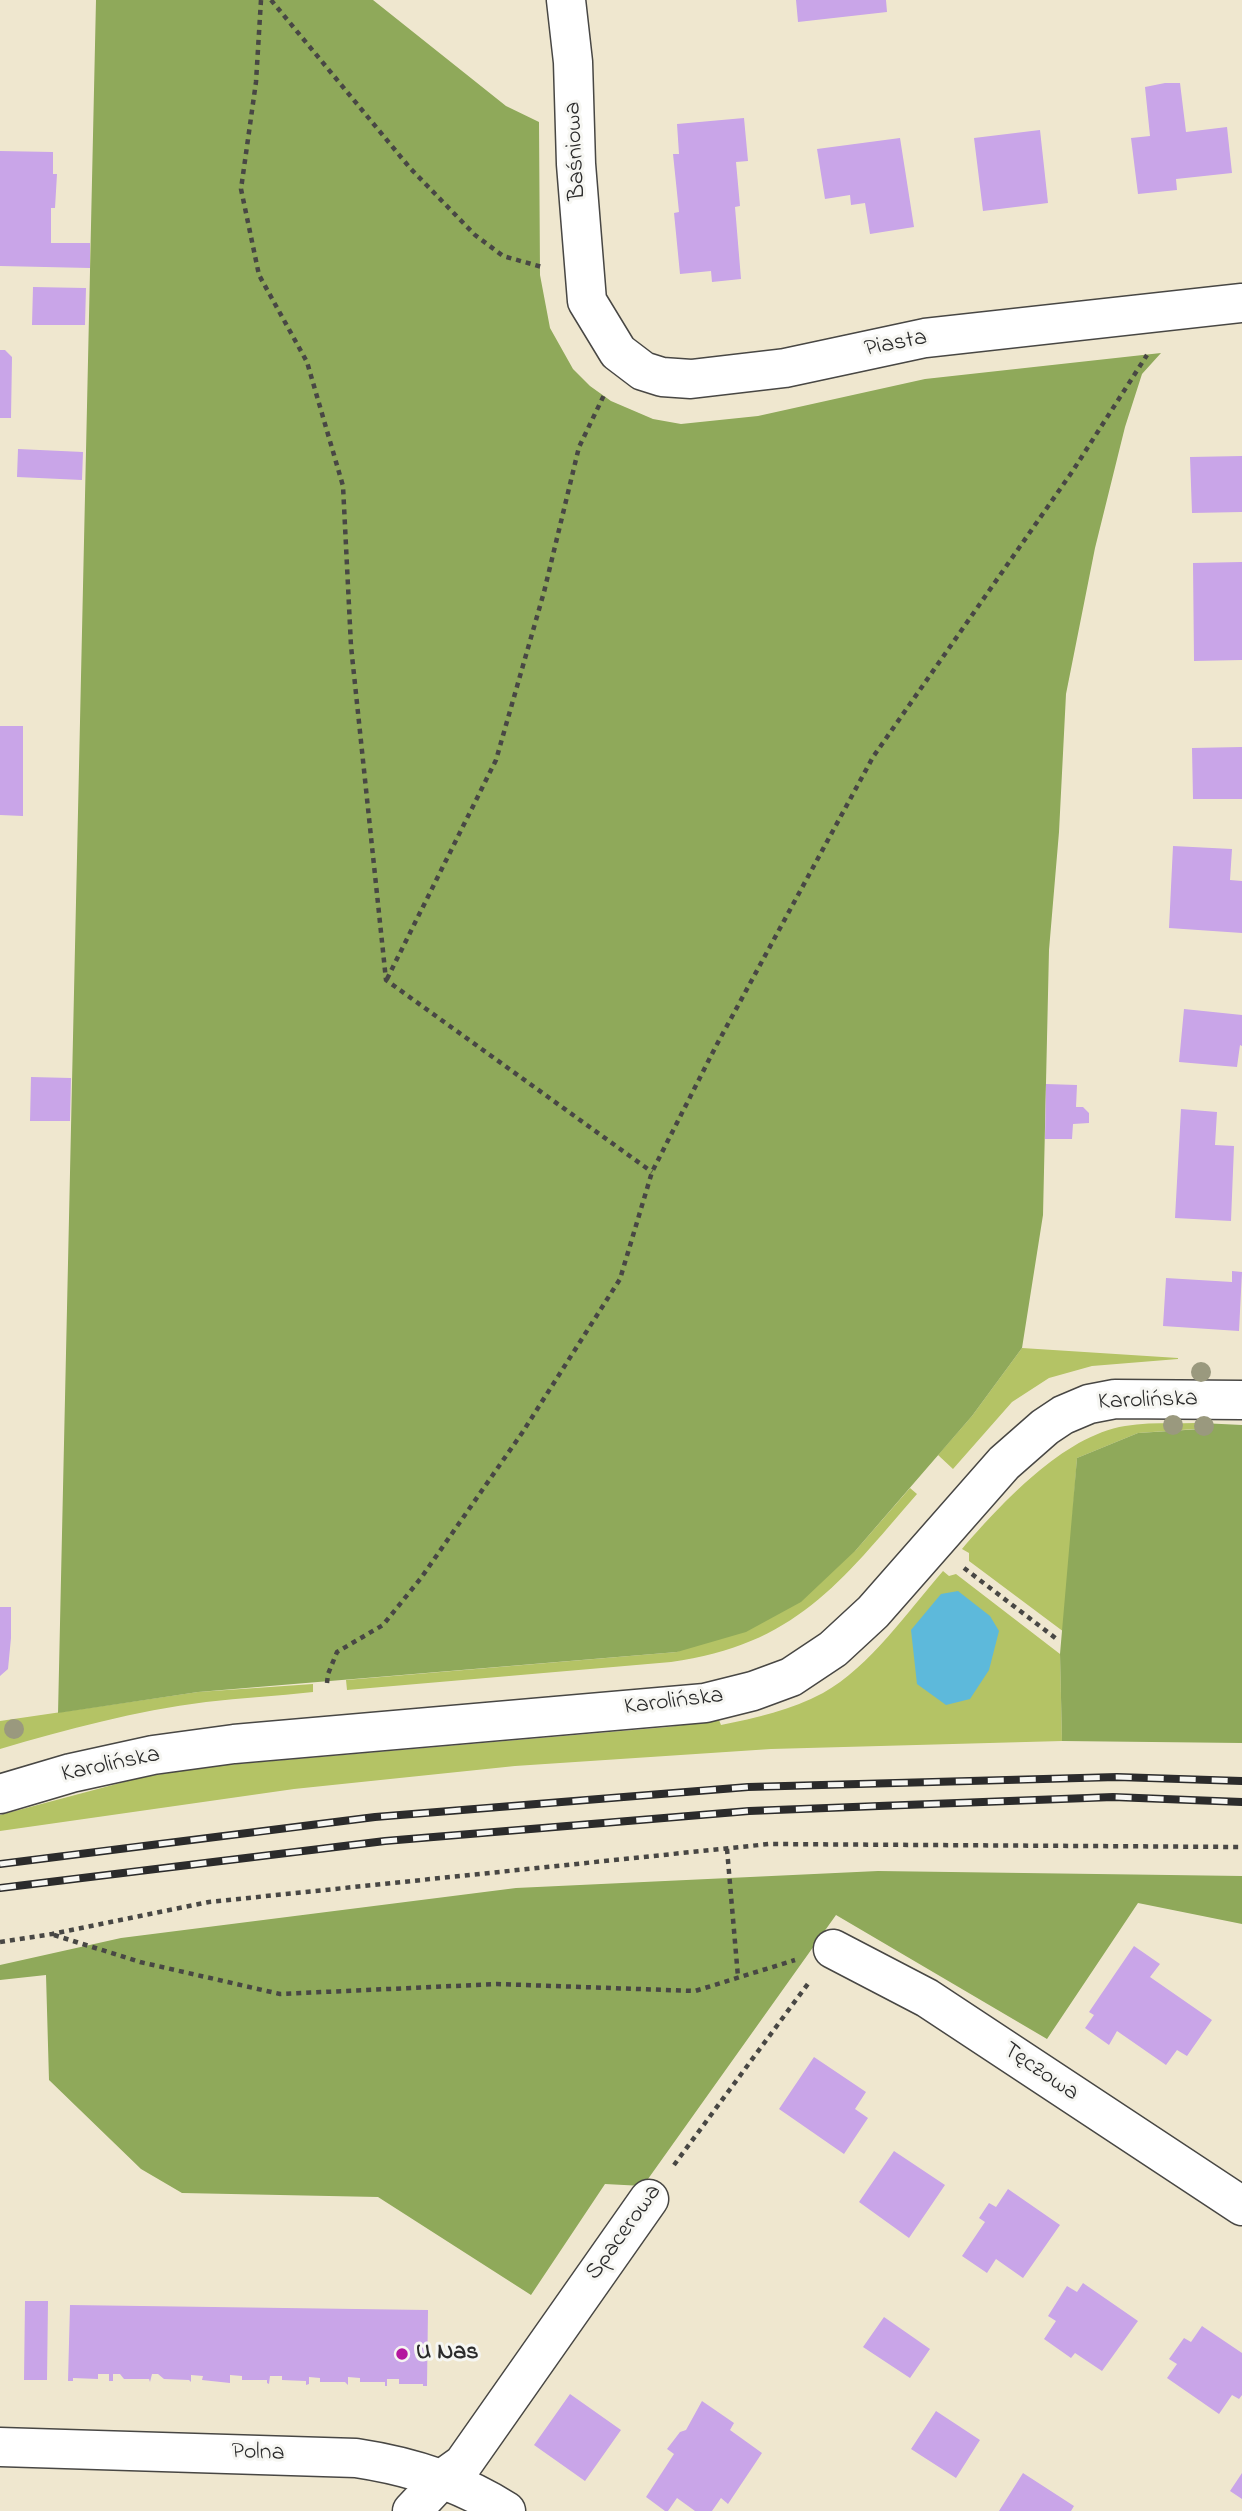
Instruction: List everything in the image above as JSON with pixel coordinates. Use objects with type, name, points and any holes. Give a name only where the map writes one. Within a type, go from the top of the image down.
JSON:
[{"type":"street","name":"Baśniowa","points":[[566,0],[573,62],[576,164],[587,301]]},
{"type":"street","name":"Piasta","points":[[587,301],[610,342],[629,362],[643,371],[662,377],[691,379],[785,368],[925,338],[1242,303]]},
{"type":"street","name":"Karolińska","points":[[0,1794],[71,1773],[153,1755],[234,1744],[705,1703],[753,1691],[802,1671],[848,1637],[998,1469],[1045,1427],[1063,1415],[1089,1404],[1115,1399],[1242,1400]]},
{"type":"street","name":"Tęczowa","points":[[833,1949],[927,1998],[1242,2206]]},
{"type":"street","name":"Spacerowa","points":[[412,2511],[442,2479],[463,2464],[649,2199]]},
{"type":"street","name":"Polna","points":[[0,2447],[335,2456],[383,2462],[442,2479],[481,2496],[506,2511]]},
{"type":"path","points":[[261,0],[256,82],[241,189],[259,275],[307,362],[343,486],[351,646],[386,980],[652,1172]]},
{"type":"path","points":[[271,0],[410,167],[475,235],[503,256],[550,268]]},
{"type":"path","points":[[327,1684],[337,1652],[383,1625],[421,1578],[522,1433],[620,1279],[652,1172],[716,1046],[873,757],[1072,472],[1176,311]]},
{"type":"path","points":[[386,980],[496,760],[544,592],[579,447],[609,386]]},
{"type":"path","points":[[959,1564],[1058,1640]]},
{"type":"path","points":[[0,1942],[209,1902],[769,1844],[1242,1847]]},
{"type":"path","points":[[727,1849],[738,1977]]},
{"type":"path","points":[[51,1934],[140,1962],[280,1994],[497,1984],[695,1991],[833,1949]]},
{"type":"path","name":"Spacerowa","points":[[649,2199],[833,1949]]},
{"type":"green space","points":[[96,0],[373,0],[506,106],[539,122],[540,275],[550,328],[573,369],[590,386],[611,401],[653,419],[681,424],[758,416],[925,379],[1161,353],[1142,374],[1125,427],[1095,548],[1066,694],[1059,832],[1049,950],[1043,1215],[1022,1348],[972,1416],[856,1550],[801,1602],[746,1632],[677,1652],[198,1692],[58,1713]]},
{"type":"green space","points":[[1022,1348],[1178,1359],[1092,1366],[1049,1378],[1012,1402],[953,1469],[938,1455],[972,1416]]},
{"type":"green space","points":[[1196,1423],[1196,1429],[1138,1433],[1077,1458],[1064,1632],[969,1561],[969,1553],[962,1549],[1014,1493],[1056,1457],[1079,1443],[1102,1432],[1125,1426]]},
{"type":"green space","points":[[1201,1423],[1242,1425],[1242,1743],[1062,1741],[1060,1654],[1077,1458],[1138,1433],[1201,1429]]},
{"type":"green space","points":[[910,1488],[917,1494],[838,1582],[812,1605],[783,1625],[751,1641],[714,1654],[671,1662],[347,1690],[346,1680],[677,1652],[856,1550]]},
{"type":"green space","points":[[943,1571],[949,1576],[956,1574],[1060,1654],[1062,1741],[771,1749],[515,1766],[294,1789],[0,1831],[0,1815],[139,1778],[203,1767],[668,1727],[719,1720],[721,1725],[773,1713],[823,1693],[857,1669],[888,1637]]},
{"type":"green space","points":[[313,1684],[313,1692],[153,1710],[0,1749],[0,1721],[198,1692]]},
{"type":"green space","points":[[878,1871],[1242,1876],[1242,1924],[1138,1903],[1047,2039],[836,1915],[643,2186],[605,2184],[531,2295],[378,2197],[182,2193],[141,2169],[49,2080],[46,1975],[0,1980],[0,1965],[121,1938],[516,1888]]},
{"type":"water","points":[[958,1591],[990,1616],[999,1631],[989,1670],[970,1699],[946,1705],[917,1684],[911,1630],[941,1594]]},
{"type":"building","points":[[796,0],[886,0],[887,12],[798,22]]},
{"type":"building","points":[[1180,83],[1186,132],[1227,127],[1232,173],[1176,179],[1177,190],[1138,194],[1131,138],[1150,136],[1145,87]]},
{"type":"building","points":[[744,118],[748,161],[736,162],[740,206],[735,207],[741,279],[712,282],[711,271],[680,274],[674,213],[679,212],[673,154],[679,154],[677,124]]},
{"type":"building","points":[[1040,130],[1048,203],[983,211],[974,138]]},
{"type":"building","points":[[900,138],[914,227],[870,234],[865,203],[851,205],[850,195],[825,199],[817,149]]},
{"type":"building","points":[[0,151],[53,152],[53,174],[57,174],[55,208],[51,208],[51,243],[90,243],[90,268],[0,266]]},
{"type":"building","points":[[33,287],[86,288],[85,325],[32,325]]},
{"type":"building","points":[[0,350],[5,350],[12,357],[11,418],[0,418]]},
{"type":"building","points":[[18,449],[83,452],[82,480],[17,477]]},
{"type":"building","points":[[1242,456],[1242,512],[1192,513],[1190,457]]},
{"type":"building","points":[[1242,562],[1242,660],[1194,661],[1193,563]]},
{"type":"building","points":[[0,726],[23,726],[23,816],[0,815]]},
{"type":"building","points":[[1242,747],[1242,799],[1193,799],[1192,748]]},
{"type":"building","points":[[1173,846],[1232,849],[1230,880],[1242,881],[1242,933],[1169,928]]},
{"type":"building","points":[[1184,1009],[1242,1015],[1242,1046],[1240,1045],[1237,1067],[1179,1062]]},
{"type":"building","points":[[31,1077],[71,1078],[70,1121],[30,1121]]},
{"type":"building","points":[[1046,1084],[1077,1085],[1076,1107],[1083,1107],[1089,1113],[1089,1123],[1073,1124],[1072,1139],[1045,1139]]},
{"type":"building","points":[[1181,1109],[1217,1112],[1215,1145],[1234,1146],[1231,1221],[1175,1218]]},
{"type":"building","points":[[1232,1271],[1242,1272],[1239,1331],[1163,1326],[1166,1278],[1232,1282]]},
{"type":"building","points":[[0,1607],[11,1607],[8,1669],[0,1676]]},
{"type":"building","points":[[1134,1946],[1160,1964],[1150,1977],[1212,2020],[1187,2056],[1177,2050],[1166,2065],[1117,2031],[1109,2045],[1085,2028],[1094,2015],[1089,2012]]},
{"type":"building","points":[[814,2057],[866,2092],[855,2109],[868,2118],[844,2154],[779,2109]]},
{"type":"building","points":[[894,2151],[945,2185],[909,2238],[859,2202]]},
{"type":"building","points":[[1008,2189],[1060,2225],[1023,2278],[996,2259],[987,2273],[962,2256],[985,2222],[979,2218],[989,2203],[996,2207]]},
{"type":"building","points":[[1083,2283],[1138,2321],[1102,2371],[1075,2353],[1071,2358],[1044,2339],[1056,2321],[1048,2316],[1067,2286],[1077,2292]]},
{"type":"building","points":[[25,2301],[48,2301],[47,2380],[24,2380]]},
{"type":"building","points":[[70,2305],[428,2310],[427,2386],[399,2384],[399,2379],[387,2379],[385,2386],[385,2382],[360,2382],[360,2378],[348,2377],[348,2385],[345,2382],[320,2382],[320,2378],[309,2377],[309,2384],[306,2385],[306,2381],[282,2380],[282,2376],[270,2376],[269,2384],[267,2380],[242,2380],[242,2376],[230,2375],[230,2383],[202,2380],[203,2376],[191,2375],[191,2382],[164,2379],[158,2374],[152,2374],[150,2382],[149,2379],[124,2379],[120,2374],[113,2374],[113,2381],[109,2381],[109,2374],[98,2374],[98,2379],[73,2378],[73,2381],[68,2381]]},
{"type":"building","points":[[884,2317],[930,2349],[910,2378],[863,2347]]},
{"type":"building","points":[[1202,2326],[1242,2353],[1242,2395],[1239,2399],[1232,2395],[1219,2414],[1167,2378],[1177,2364],[1169,2359],[1184,2338],[1191,2342]]},
{"type":"building","points":[[570,2394],[621,2430],[585,2481],[534,2445]]},
{"type":"building","points":[[702,2401],[734,2423],[730,2430],[762,2453],[728,2504],[721,2498],[712,2511],[695,2511],[677,2498],[668,2511],[665,2511],[646,2497],[674,2454],[667,2449],[680,2432],[686,2430]]},
{"type":"building","points":[[936,2411],[980,2440],[956,2478],[911,2449]]},
{"type":"building","points":[[1023,2473],[1074,2506],[1071,2511],[999,2511]]},
{"type":"building","points":[[1242,2473],[1242,2499],[1230,2491]]},
{"type":"railway","points":[[0,1864],[375,1817],[748,1787],[1117,1777],[1242,1781]]},
{"type":"railway","points":[[0,1888],[385,1841],[749,1811],[1113,1797],[1242,1802]]},
{"type":"place","name":"U Nas","points":[[402,2354]]}]
